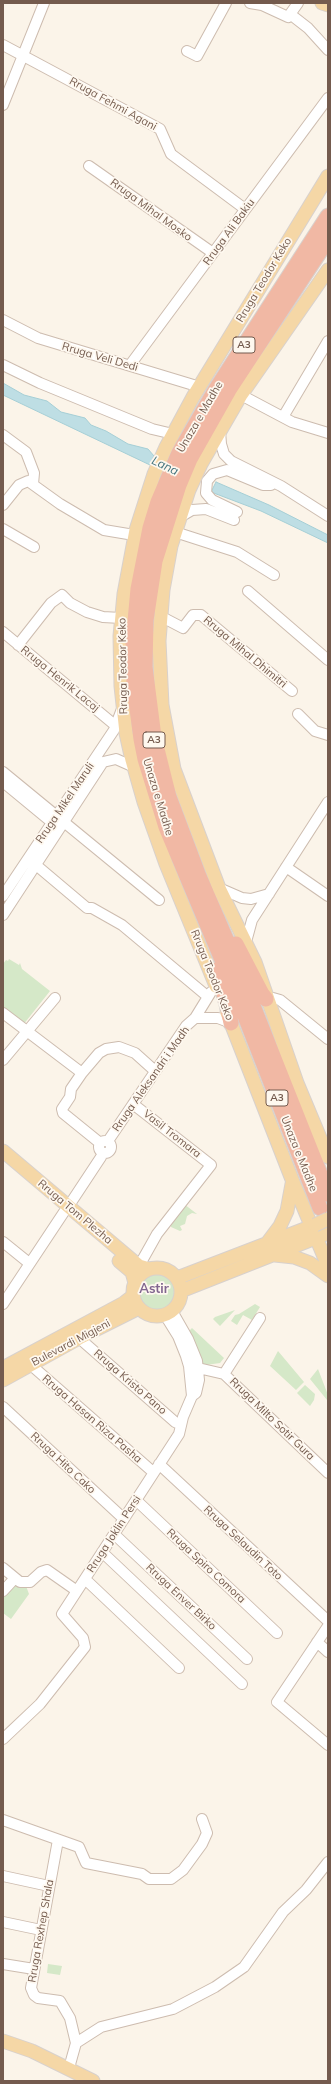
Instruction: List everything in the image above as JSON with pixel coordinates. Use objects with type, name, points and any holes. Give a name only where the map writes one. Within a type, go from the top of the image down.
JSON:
[{"type":"highway","points":[[313,239],[328,212]]},
{"type":"highway","name":"Unaza e Madhe","points":[[328,216],[216,389],[152,522],[143,560],[134,620],[133,669],[136,705],[145,759],[166,827],[232,953],[328,1194]]},
{"type":"highway","name":"Unaza e Madhe","points":[[184,456],[230,390],[328,239]]},
{"type":"highway","points":[[231,1023],[216,967],[188,890],[192,876],[206,882],[232,937],[266,999]]},
{"type":"highway","name":"Unaza e Madhe","points":[[192,876],[234,988],[324,1214]]},
{"type":"main road","points":[[322,3],[328,5]]},
{"type":"main road","name":"Rruga Teodor Keko","points":[[184,456],[173,434],[328,176]]},
{"type":"main road","name":"Rruga Teodor Keko","points":[[328,270],[241,395],[220,431],[184,456],[172,482],[130,534],[121,618],[122,709],[134,767],[144,802],[166,864],[231,1023],[293,1182],[318,1232],[328,1266]]},
{"type":"main road","name":"Rruga Teodor Keko","points":[[172,482],[180,517],[175,532],[160,616],[160,681],[166,734],[180,787],[219,888],[246,942],[297,1083],[328,1157]]},
{"type":"main road","name":"Rruga Tom Plezha","points":[[3,1151],[132,1272],[134,1290]]},
{"type":"main road","name":"Rruga Tom Plezha","points":[[3,1161],[144,1268]]},
{"type":"main road","points":[[263,1245],[270,1240],[284,1218],[290,1203],[293,1182]]},
{"type":"main road","points":[[181,1291],[274,1255],[318,1232],[324,1214]]},
{"type":"main road","points":[[177,1278],[263,1245],[318,1232]]},
{"type":"main road","points":[[274,1255],[294,1257],[310,1263],[328,1276]]},
{"type":"main road","points":[[134,1290],[139,1308],[149,1314],[169,1313],[177,1305],[181,1291],[177,1278],[164,1268],[144,1268]]},
{"type":"main road","name":"Bulevardi Migjeni","points":[[3,1368],[124,1303],[134,1290],[144,1268]]},
{"type":"main road","name":"Bulevardi Migjeni","points":[[3,1380],[79,1338],[139,1308]]},
{"type":"main road","points":[[3,2041],[32,2051],[93,2081]]},
{"type":"street","points":[[3,105],[44,3]]},
{"type":"street","points":[[187,51],[197,56],[226,3]]},
{"type":"street","points":[[250,3],[262,5],[288,17],[298,3]]},
{"type":"street","points":[[290,14],[308,28],[328,50]]},
{"type":"street","name":"Rruga Fehmi Agani","points":[[3,45],[160,129],[171,154],[245,209]]},
{"type":"street","name":"Rruga Ali Bakiu","points":[[130,365],[328,98]]},
{"type":"street","name":"Rruga Mihal Mosko","points":[[89,166],[213,253]]},
{"type":"street","name":"Rruga Veli Dedi","points":[[3,320],[38,338],[200,387]]},
{"type":"street","points":[[283,417],[328,341]]},
{"type":"street","points":[[3,366],[40,383],[152,428],[173,434]]},
{"type":"street","points":[[241,395],[283,417],[327,431]]},
{"type":"street","points":[[220,431],[224,454],[231,461],[281,486],[328,516]]},
{"type":"street","points":[[3,435],[26,452],[34,472],[33,484]]},
{"type":"street","points":[[180,517],[192,510],[206,508],[235,516],[212,500],[206,493],[207,481],[217,471],[227,470],[263,485],[281,486]]},
{"type":"street","points":[[3,505],[19,485],[28,481],[60,504],[104,530],[130,534]]},
{"type":"street","points":[[3,529],[34,547]]},
{"type":"street","points":[[175,532],[237,552],[274,575]]},
{"type":"street","points":[[248,591],[328,660]]},
{"type":"street","points":[[18,644],[51,603],[62,595],[70,603],[88,612],[103,616],[121,618]]},
{"type":"street","name":"Rruga Mihal Dhimitri","points":[[160,616],[183,628],[193,615],[201,615],[292,691]]},
{"type":"street","name":"Rruga Henrik Lacaj","points":[[3,632],[116,726]]},
{"type":"street","name":"Rruga Mikel Maruli","points":[[3,915],[36,865],[57,822],[116,726],[122,709]]},
{"type":"street","points":[[298,714],[315,731],[328,735]]},
{"type":"street","name":"Rruga Mikel Maruli","points":[[3,896],[103,762],[116,759],[134,767]]},
{"type":"street","points":[[3,772],[57,822]]},
{"type":"street","points":[[3,782],[159,900]]},
{"type":"street","points":[[246,942],[252,920],[328,802]]},
{"type":"street","points":[[36,865],[87,908],[92,908],[122,925],[207,996]]},
{"type":"street","points":[[286,867],[328,896]]},
{"type":"street","points":[[219,888],[242,898],[251,898],[269,894]]},
{"type":"street","name":"Rruga Aleksandri i Madh","points":[[82,1073],[71,1089],[70,1097],[62,1109],[63,1113],[104,1142],[133,1104],[186,1026],[195,1018],[207,996],[216,986]]},
{"type":"street","points":[[3,1060],[55,998]]},
{"type":"street","points":[[266,999],[273,998],[280,1000],[328,1039]]},
{"type":"street","points":[[3,1014],[82,1073],[99,1053],[113,1048],[130,1050],[155,1071]]},
{"type":"street","name":"Rruga Aleksandri i Madh","points":[[195,1018],[218,1018],[231,1023]]},
{"type":"street","name":"Vasil Tromara","points":[[133,1104],[211,1165],[157,1234],[144,1268]]},
{"type":"street","points":[[3,1304],[101,1157]]},
{"type":"street","points":[[3,1242],[30,1263]]},
{"type":"street","name":"Rruga Joklin Persi","points":[[3,1739],[40,1704],[85,1647],[83,1638],[62,1614],[179,1434],[181,1424],[192,1396],[196,1393],[197,1387],[194,1368],[183,1347],[169,1313]]},
{"type":"street","points":[[224,1374],[260,1318]]},
{"type":"street","name":"Rruga Kristo Pano","points":[[79,1338],[175,1422],[181,1424]]},
{"type":"street","name":"Rruga Hasan Riza Pasha","points":[[31,1365],[156,1468]]},
{"type":"street","name":"Rruga Milto Sotir Gura","points":[[194,1368],[224,1374],[328,1473]]},
{"type":"street","name":"Rruga Hito Cako","points":[[3,1407],[124,1519]]},
{"type":"street","name":"Rruga Selaudin Toto","points":[[156,1468],[327,1619]]},
{"type":"street","name":"Rruga Spiro Comora","points":[[136,1500],[276,1633]]},
{"type":"street","name":"Rruga Enver Birko","points":[[114,1534],[247,1659]]},
{"type":"street","points":[[102,1552],[242,1684]]},
{"type":"street","points":[[3,1568],[20,1582],[30,1582],[41,1572],[47,1570],[77,1591]]},
{"type":"street","points":[[3,1591],[15,1578]]},
{"type":"street","points":[[85,1579],[179,1668]]},
{"type":"street","points":[[327,1619],[317,1642],[277,1702],[328,1745]]},
{"type":"street","points":[[317,1642],[328,1652]]},
{"type":"street","points":[[3,1820],[79,1847],[86,1863],[142,1874],[149,1879],[171,1879],[183,1870],[202,1844],[206,1832],[202,1819]]},
{"type":"street","name":"Rruga Rexhep Shala","points":[[58,1840],[31,1988],[34,1995],[38,1998],[60,2001],[70,2018],[76,2043],[69,2068]]},
{"type":"street","points":[[76,2043],[101,2027],[172,2009],[215,1986],[244,1967],[283,1912],[306,1890],[328,1862]]},
{"type":"street","points":[[3,1876],[49,1886]]},
{"type":"street","points":[[3,1922],[41,1930]]},
{"type":"street","points":[[3,1964],[34,1969]]},
{"type":"green space","points":[[9,959],[19,965],[20,963],[22,969],[50,991],[23,1025],[3,1010],[3,964]]},
{"type":"green space","points":[[184,1204],[197,1214],[192,1213],[187,1216],[185,1224],[180,1226],[182,1230],[180,1231],[171,1227],[170,1224]]},
{"type":"green space","points":[[157,1272],[171,1278],[177,1292],[171,1306],[157,1312],[143,1306],[137,1292],[143,1278]]},
{"type":"green space","points":[[255,1304],[260,1307],[252,1320],[243,1315],[237,1325],[231,1321],[235,1315]]},
{"type":"green space","points":[[235,1310],[220,1326],[213,1319],[215,1317]]},
{"type":"green space","points":[[192,1328],[224,1358],[220,1363],[206,1365],[201,1364],[189,1331]]},
{"type":"green space","points":[[278,1351],[304,1382],[296,1390],[270,1366]]},
{"type":"green space","points":[[318,1369],[328,1395],[327,1400],[310,1379]]},
{"type":"green space","points":[[305,1385],[315,1394],[314,1400],[310,1406],[297,1393]]},
{"type":"green space","points":[[15,1585],[26,1586],[29,1594],[11,1619],[3,1613],[3,1598]]},
{"type":"green space","points":[[48,1964],[62,1966],[60,1975],[47,1973]]},
{"type":"water","points":[[3,383],[24,395],[47,401],[61,412],[85,418],[91,425],[106,431],[128,444],[148,449],[154,456],[150,465],[3,395]]},
{"type":"water","points":[[216,482],[269,505],[328,535],[328,543],[261,511],[211,492]]},
{"type":"district","name":"Astir","points":[[154,1289]]},
{"type":"water label","name":"Lana","points":[[165,466]]}]
